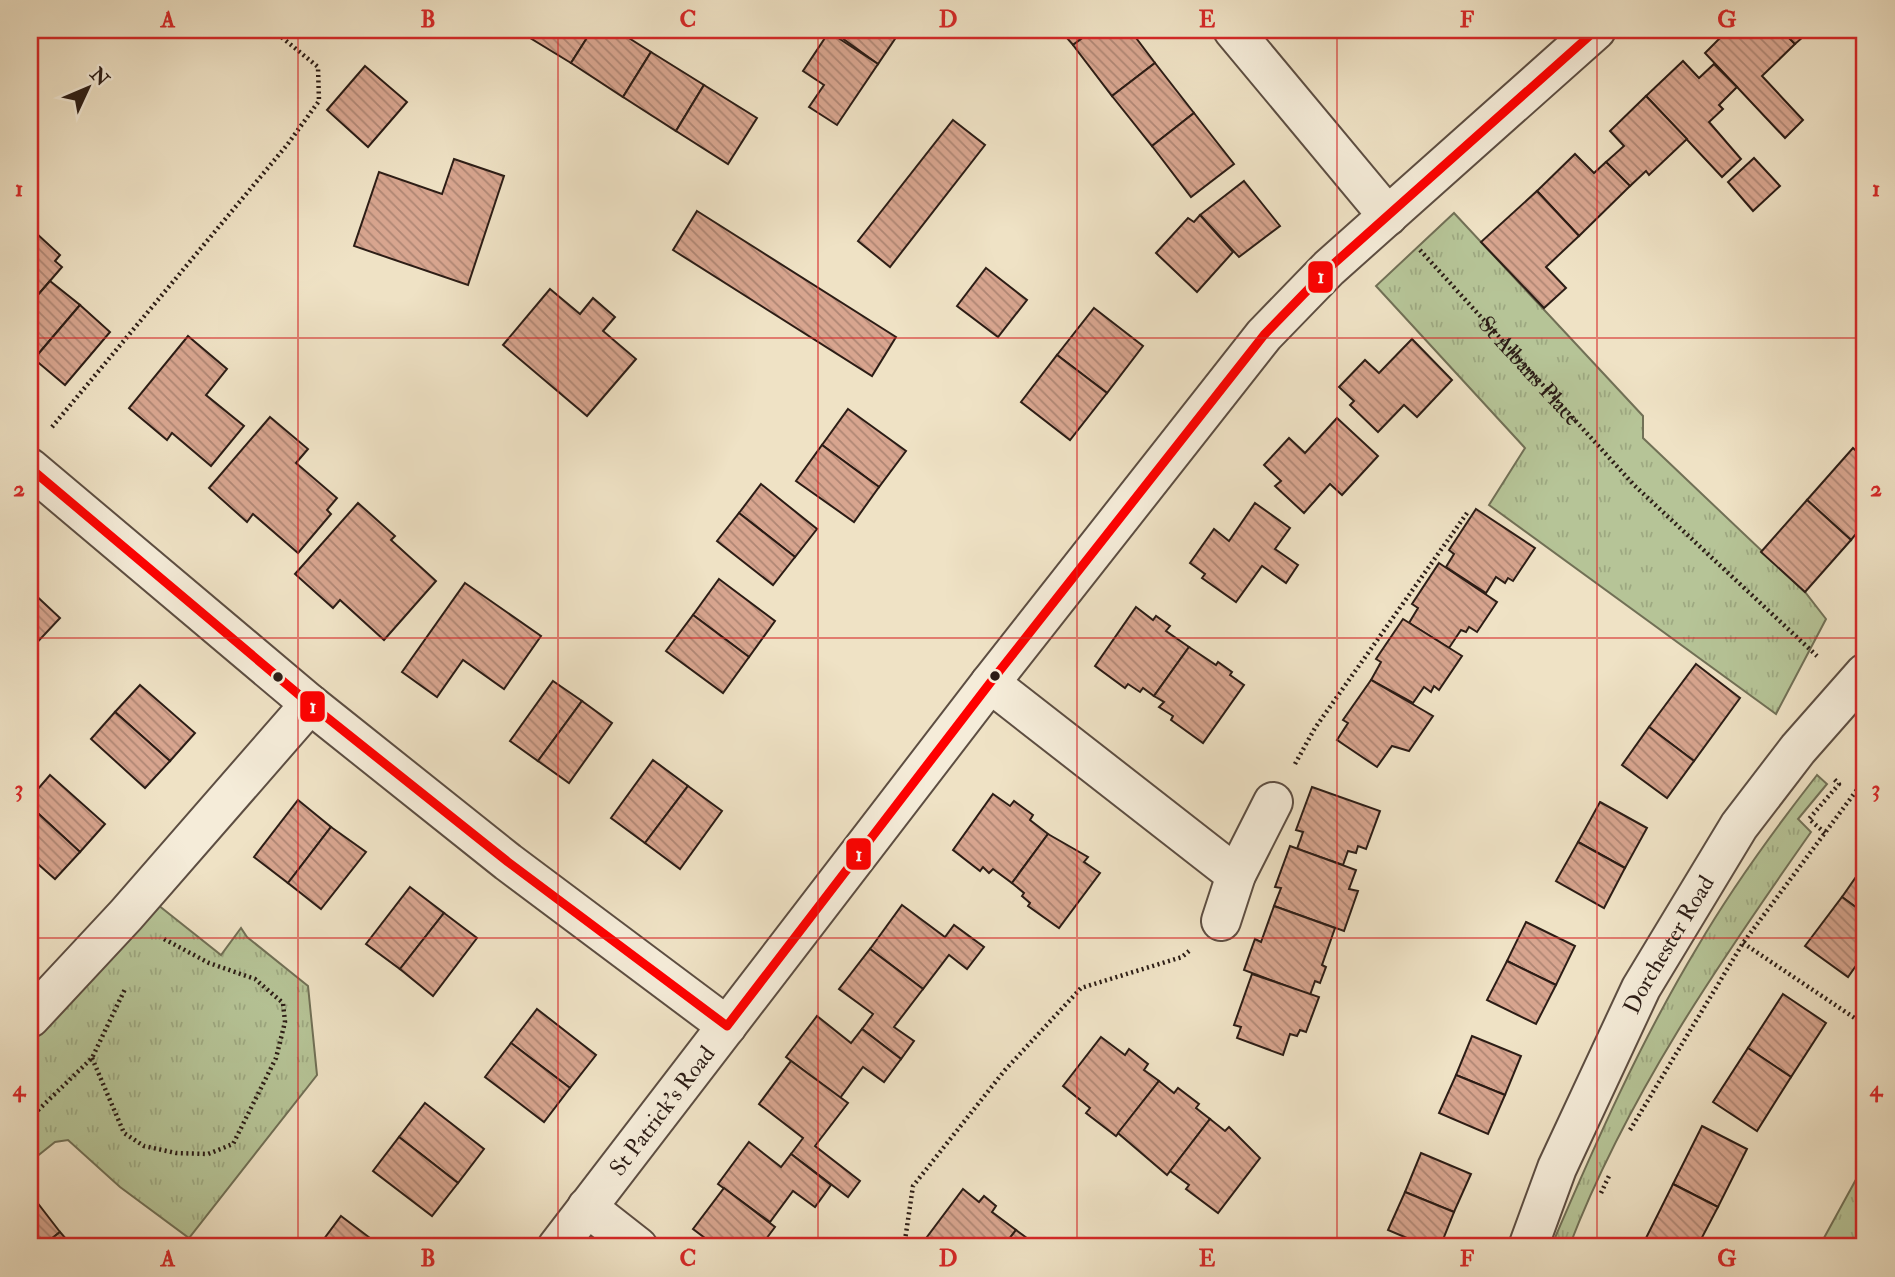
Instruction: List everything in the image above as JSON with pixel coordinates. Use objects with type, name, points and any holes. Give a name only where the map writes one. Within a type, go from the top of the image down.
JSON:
[{"type":"street","points":[[1233,30],[1388,216]]},
{"type":"street","name":"St Patrick's Road","points":[[556,1247],[990,683],[1264,335],[1329,268],[1596,30]]},
{"type":"street","points":[[30,468],[310,704],[508,862],[727,1026]]},
{"type":"street","name":"Dorchester Road","points":[[1528,1247],[1557,1168],[1641,988],[1740,826],[1798,749],[1858,681]]},
{"type":"street","points":[[990,683],[1236,875]]},
{"type":"street","points":[[30,1018],[126,915],[310,704]]},
{"type":"street","points":[[1221,922],[1236,875],[1273,802]]},
{"type":"street","points":[[587,1207],[638,1247]]},
{"type":"path","points":[[47,432],[287,145],[319,102],[318,67],[273,30]]},
{"type":"path","name":"St Albans Place","points":[[1388,216],[1634,485],[1858,681]]},
{"type":"path","points":[[1273,802],[1315,729],[1467,513]]},
{"type":"path","points":[[1626,1140],[1743,943],[1865,779]]},
{"type":"path","points":[[92,1058],[124,1133],[144,1146],[176,1153],[208,1154],[233,1144],[276,1058],[285,1022],[283,1003],[255,979],[209,963],[163,939],[147,937],[126,915]]},
{"type":"path","points":[[904,1247],[913,1186],[1005,1070],[1081,988],[1182,957],[1221,922]]},
{"type":"path","points":[[1743,943],[1865,1025]]},
{"type":"path","points":[[30,1118],[92,1058],[127,984]]},
{"type":"path","points":[[1599,1198],[1615,1163]]},
{"type":"green space","points":[[1454,213],[1643,416],[1643,438],[1805,592],[1826,619],[1776,714],[1489,505],[1525,448],[1376,286]]},
{"type":"green space","points":[[1817,775],[1827,784],[1798,819],[1811,832],[1677,1032],[1618,1137],[1569,1247],[1551,1247],[1619,1094],[1677,982],[1740,880]]},
{"type":"green space","points":[[153,901],[221,955],[241,928],[247,937],[308,986],[317,1075],[189,1238],[120,1187],[68,1140],[55,1142],[30,1162],[30,1026]]},
{"type":"green space","points":[[1865,1163],[1865,1247],[1819,1247]]},
{"type":"building","points":[[517,30],[592,30],[571,63]]},
{"type":"building","points":[[592,30],[616,30],[651,52],[623,97],[571,63]]},
{"type":"building","points":[[831,30],[901,30],[878,64]]},
{"type":"building","points":[[1060,30],[1093,30],[1073,45]]},
{"type":"building","points":[[1093,30],[1130,30],[1155,63],[1112,96],[1073,45]]},
{"type":"building","points":[[1721,30],[1781,30],[1795,44],[1762,76],[1803,120],[1785,138],[1705,53],[1723,35]]},
{"type":"building","points":[[1781,30],[1811,30],[1795,44]]},
{"type":"building","points":[[829,32],[878,64],[837,125],[809,107],[824,85],[803,71]]},
{"type":"building","points":[[651,52],[704,85],[676,131],[623,97]]},
{"type":"building","points":[[1683,61],[1699,78],[1714,64],[1737,87],[1719,105],[1723,109],[1709,122],[1741,159],[1722,177],[1646,96]]},
{"type":"building","points":[[1155,63],[1194,113],[1152,146],[1112,96]]},
{"type":"building","points":[[365,66],[407,102],[368,147],[327,110]]},
{"type":"building","points":[[704,85],[757,118],[728,164],[676,131]]},
{"type":"building","points":[[1646,96],[1687,139],[1649,175],[1646,171],[1630,186],[1606,162],[1624,146],[1610,131]]},
{"type":"building","points":[[1194,113],[1234,164],[1191,197],[1152,146]]},
{"type":"building","points":[[953,120],[985,145],[890,267],[858,241]]},
{"type":"building","points":[[1575,154],[1594,173],[1606,162],[1630,186],[1579,236],[1537,191]]},
{"type":"building","points":[[1754,158],[1780,186],[1753,211],[1728,182]]},
{"type":"building","points":[[454,159],[504,176],[468,285],[354,246],[379,172],[442,194]]},
{"type":"building","points":[[1244,181],[1280,226],[1239,257],[1200,215]]},
{"type":"building","points":[[1537,191],[1579,236],[1546,267],[1566,288],[1544,308],[1481,242]]},
{"type":"building","points":[[697,211],[896,337],[872,376],[673,250]]},
{"type":"building","points":[[1200,215],[1233,252],[1197,292],[1156,253],[1188,218],[1194,222]]},
{"type":"building","points":[[36,233],[60,255],[55,261],[62,267],[30,304],[30,240]]},
{"type":"building","points":[[986,268],[1027,300],[998,337],[957,306]]},
{"type":"building","points":[[50,281],[80,305],[34,359],[30,356],[30,304]]},
{"type":"building","points":[[550,289],[580,314],[593,298],[615,317],[603,331],[636,359],[587,416],[503,345]]},
{"type":"building","points":[[80,305],[110,332],[65,385],[34,359]]},
{"type":"building","points":[[1094,308],[1143,346],[1107,393],[1057,355]]},
{"type":"building","points":[[188,336],[227,369],[206,395],[244,426],[211,466],[172,433],[167,440],[129,408]]},
{"type":"building","points":[[1412,339],[1452,380],[1417,417],[1404,405],[1378,432],[1350,405],[1354,401],[1339,387],[1365,360],[1379,373]]},
{"type":"building","points":[[1057,355],[1107,393],[1070,440],[1021,402]]},
{"type":"building","points":[[848,409],[906,451],[879,487],[822,445]]},
{"type":"building","points":[[270,417],[308,449],[296,463],[337,498],[327,510],[331,514],[298,553],[253,514],[247,522],[209,488]]},
{"type":"building","points":[[1337,418],[1378,456],[1342,495],[1330,484],[1304,513],[1275,486],[1281,481],[1264,465],[1289,438],[1305,453]]},
{"type":"building","points":[[822,445],[879,487],[854,522],[796,481]]},
{"type":"building","points":[[1853,448],[1865,459],[1865,523],[1851,540],[1807,500]]},
{"type":"building","points":[[761,484],[817,529],[795,557],[739,513]]},
{"type":"building","points":[[1807,500],[1851,540],[1805,592],[1761,552]]},
{"type":"building","points":[[358,503],[395,536],[391,540],[436,581],[384,640],[340,600],[333,608],[295,574]]},
{"type":"building","points":[[1255,503],[1290,528],[1275,549],[1298,565],[1286,583],[1262,566],[1236,602],[1202,578],[1205,574],[1190,563],[1214,529],[1229,541]]},
{"type":"building","points":[[1476,509],[1535,548],[1513,581],[1508,578],[1505,583],[1496,577],[1486,593],[1446,567],[1454,554],[1449,550]]},
{"type":"building","points":[[739,513],[795,557],[773,585],[717,541]]},
{"type":"building","points":[[1439,563],[1497,602],[1477,632],[1469,627],[1466,632],[1461,630],[1449,648],[1409,623],[1418,608],[1412,604]]},
{"type":"building","points":[[719,579],[775,621],[749,657],[693,615]]},
{"type":"building","points":[[465,583],[541,636],[504,689],[463,660],[437,697],[402,672]]},
{"type":"building","points":[[30,590],[60,618],[30,650]]},
{"type":"building","points":[[1136,607],[1153,620],[1156,616],[1170,626],[1166,631],[1189,647],[1154,696],[1143,688],[1140,692],[1128,684],[1125,688],[1095,666]]},
{"type":"building","points":[[693,615],[749,657],[723,693],[666,651]]},
{"type":"building","points":[[1403,619],[1462,656],[1439,690],[1434,686],[1431,692],[1424,687],[1413,703],[1371,680],[1381,662],[1376,659]]},
{"type":"building","points":[[1189,647],[1216,665],[1218,662],[1244,685],[1203,743],[1171,720],[1173,716],[1159,707],[1164,702],[1154,696]]},
{"type":"building","points":[[1696,664],[1740,698],[1694,761],[1649,727]]},
{"type":"building","points":[[1371,680],[1433,716],[1409,751],[1392,746],[1377,767],[1337,740],[1348,723],[1343,720]]},
{"type":"building","points":[[553,681],[582,701],[538,761],[510,741]]},
{"type":"building","points":[[140,685],[195,733],[170,761],[115,712]]},
{"type":"building","points":[[582,701],[612,723],[569,783],[538,761]]},
{"type":"building","points":[[115,712],[170,761],[145,788],[91,739]]},
{"type":"building","points":[[1649,727],[1694,761],[1667,798],[1622,765]]},
{"type":"building","points":[[653,760],[688,786],[645,843],[611,818]]},
{"type":"building","points":[[50,775],[105,824],[80,852],[30,806],[30,798]]},
{"type":"building","points":[[688,786],[722,811],[680,869],[645,843]]},
{"type":"building","points":[[1312,787],[1380,811],[1366,849],[1358,846],[1356,853],[1348,851],[1343,865],[1297,849],[1303,832],[1296,830]]},
{"type":"building","points":[[993,794],[1010,806],[1014,801],[1033,815],[1030,820],[1048,834],[1012,883],[993,869],[989,873],[983,867],[980,871],[953,850]]},
{"type":"building","points":[[298,800],[331,827],[288,883],[254,857]]},
{"type":"building","points":[[1600,802],[1647,828],[1625,868],[1578,842]]},
{"type":"building","points":[[30,806],[80,852],[55,879],[30,857]]},
{"type":"building","points":[[331,827],[366,852],[321,909],[288,883]]},
{"type":"building","points":[[1048,834],[1088,857],[1084,862],[1100,873],[1059,928],[1028,906],[1030,903],[1022,896],[1024,893],[1012,883]]},
{"type":"building","points":[[1578,842],[1625,868],[1604,908],[1556,881]]},
{"type":"building","points":[[1290,846],[1356,870],[1349,889],[1358,891],[1344,931],[1274,906],[1281,888],[1275,887]]},
{"type":"building","points":[[1865,864],[1865,914],[1842,897]]},
{"type":"building","points":[[410,887],[444,913],[400,969],[366,944]]},
{"type":"building","points":[[1842,897],[1865,914],[1865,953],[1848,977],[1805,946]]},
{"type":"building","points":[[902,905],[945,937],[954,925],[984,947],[967,969],[949,955],[923,989],[870,949]]},
{"type":"building","points":[[1274,906],[1335,928],[1322,965],[1326,967],[1320,983],[1315,981],[1310,995],[1244,970],[1255,939],[1261,942]]},
{"type":"building","points":[[444,913],[477,938],[433,996],[400,969]]},
{"type":"building","points":[[1526,922],[1575,946],[1556,985],[1507,961]]},
{"type":"building","points":[[870,949],[923,989],[894,1027],[914,1041],[901,1059],[862,1029],[873,1014],[839,989]]},
{"type":"building","points":[[1507,961],[1556,985],[1536,1024],[1487,1000]]},
{"type":"building","points":[[1252,974],[1319,997],[1306,1032],[1300,1030],[1297,1036],[1290,1034],[1283,1055],[1237,1038],[1241,1027],[1234,1025]]},
{"type":"building","points":[[1783,994],[1826,1023],[1791,1077],[1748,1048]]},
{"type":"building","points":[[537,1009],[596,1055],[570,1088],[511,1043]]},
{"type":"building","points":[[817,1016],[851,1043],[862,1029],[901,1059],[884,1082],[863,1067],[840,1098],[786,1057]]},
{"type":"building","points":[[1472,1036],[1521,1056],[1505,1095],[1456,1075]]},
{"type":"building","points":[[1101,1037],[1125,1055],[1129,1049],[1148,1064],[1144,1070],[1159,1081],[1116,1136],[1086,1113],[1090,1108],[1063,1086]]},
{"type":"building","points":[[511,1043],[570,1088],[544,1122],[485,1077]]},
{"type":"building","points":[[1748,1048],[1791,1077],[1757,1131],[1713,1102]]},
{"type":"building","points":[[791,1061],[848,1103],[815,1146],[860,1181],[848,1197],[791,1154],[803,1138],[759,1104]]},
{"type":"building","points":[[1456,1075],[1505,1095],[1488,1134],[1439,1113]]},
{"type":"building","points":[[1159,1081],[1174,1093],[1178,1088],[1199,1104],[1196,1108],[1210,1119],[1167,1175],[1118,1133]]},
{"type":"building","points":[[425,1103],[484,1149],[458,1183],[399,1137]]},
{"type":"building","points":[[1210,1119],[1225,1131],[1229,1127],[1260,1158],[1218,1213],[1186,1189],[1189,1185],[1170,1171]]},
{"type":"building","points":[[1702,1126],[1747,1149],[1718,1207],[1673,1184]]},
{"type":"building","points":[[399,1137],[458,1183],[432,1216],[373,1171]]},
{"type":"building","points":[[749,1142],[781,1167],[791,1154],[831,1185],[815,1207],[793,1191],[770,1222],[718,1184]]},
{"type":"building","points":[[1421,1153],[1471,1174],[1454,1212],[1405,1192]]},
{"type":"building","points":[[1673,1184],[1718,1207],[1697,1247],[1654,1247],[1644,1242]]},
{"type":"building","points":[[724,1188],[775,1227],[760,1247],[717,1247],[693,1229]]},
{"type":"building","points":[[963,1189],[979,1202],[984,1196],[996,1206],[992,1212],[1016,1230],[1003,1247],[921,1245]]},
{"type":"building","points":[[1405,1192],[1454,1212],[1440,1247],[1428,1247],[1388,1230]]},
{"type":"building","points":[[33,1197],[60,1232],[41,1247],[30,1247],[30,1200]]},
{"type":"building","points":[[341,1216],[366,1235],[382,1247],[318,1247]]},
{"type":"building","points":[[1016,1230],[1039,1247],[1003,1247]]},
{"type":"building","points":[[60,1232],[73,1247],[41,1247]]},
{"type":"transit line","name":"1","points":[[30,468],[310,704],[508,862],[727,1026],[990,683],[1264,335],[1329,268],[1596,30]]}]
